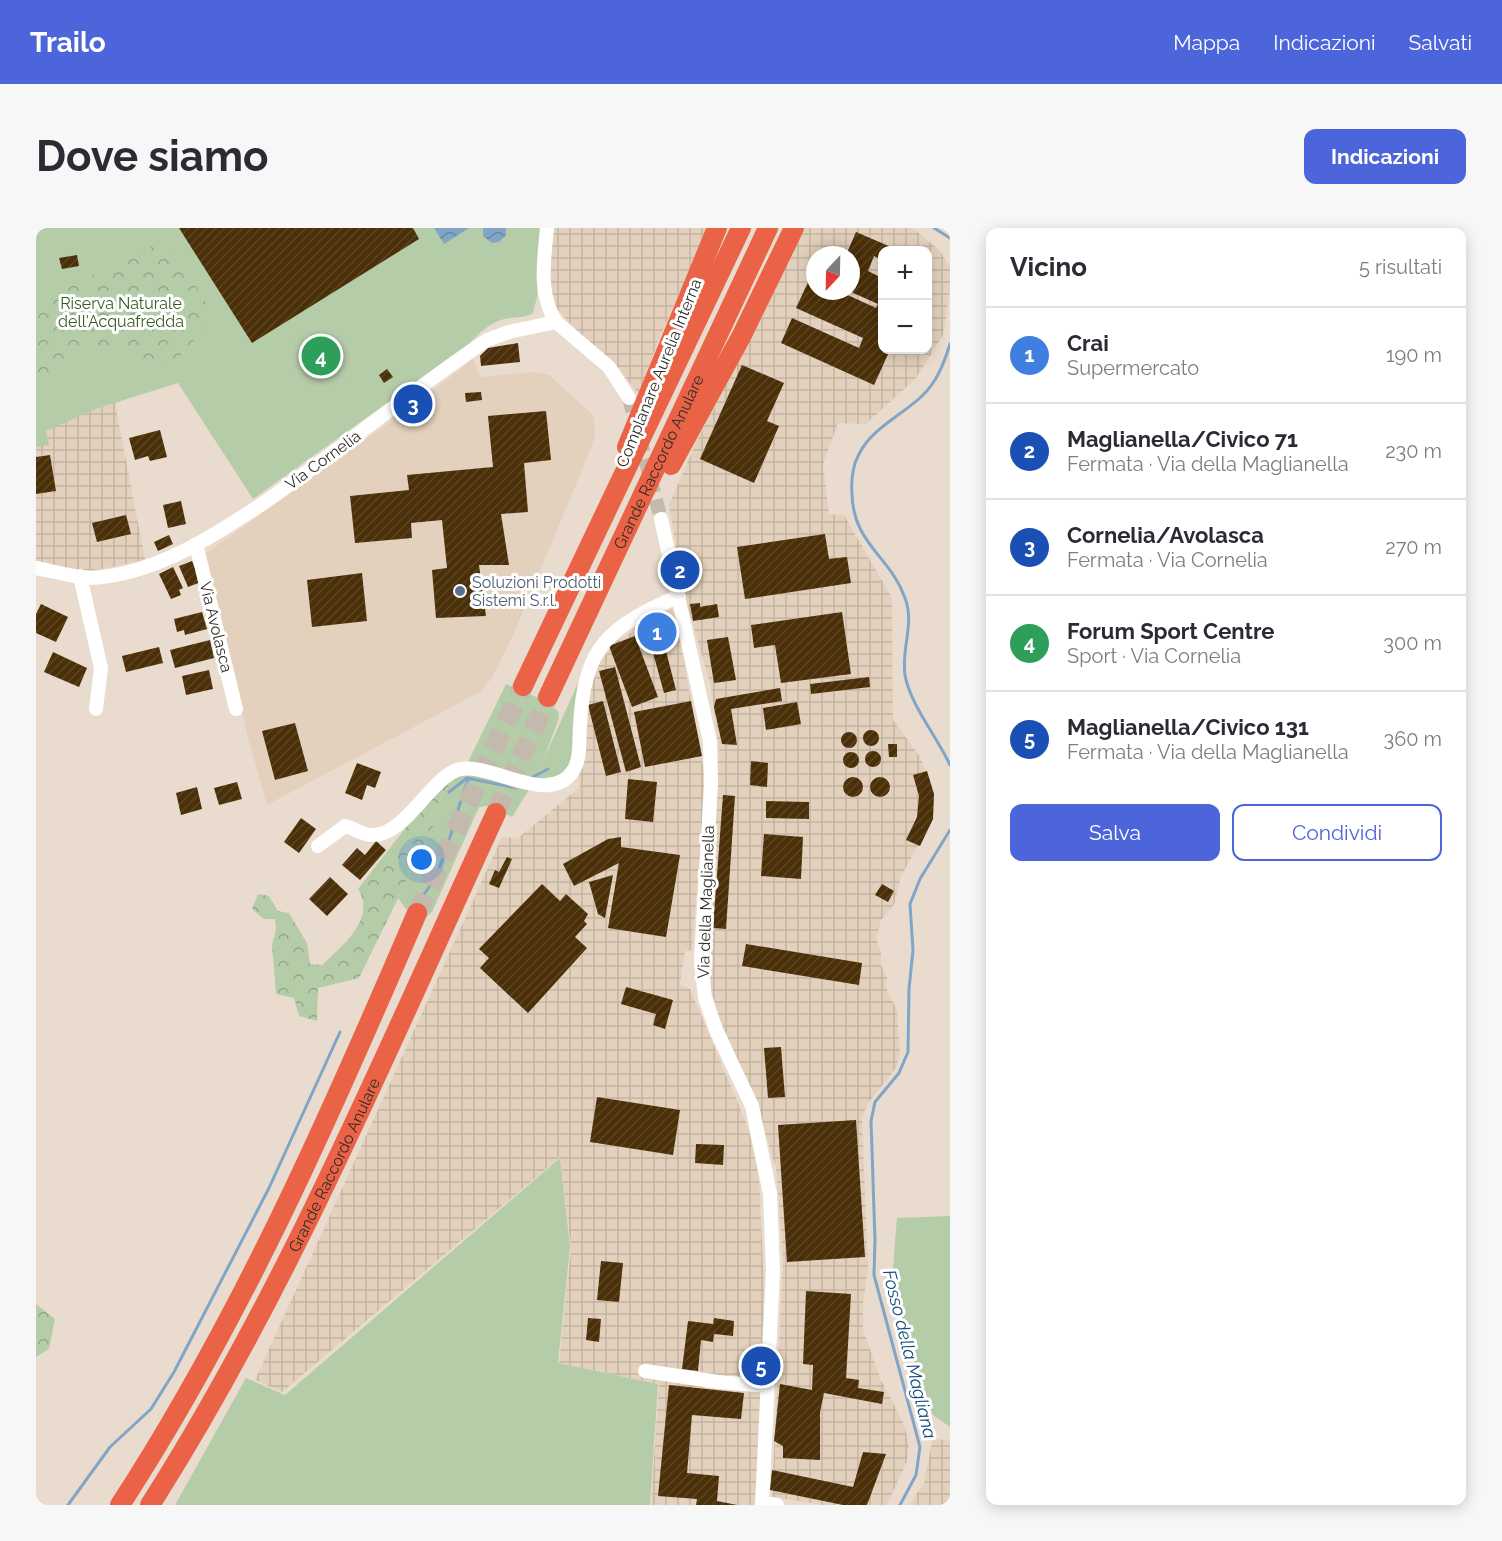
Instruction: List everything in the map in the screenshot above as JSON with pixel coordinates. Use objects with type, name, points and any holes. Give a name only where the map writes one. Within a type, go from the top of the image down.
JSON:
[{"type":"highway","name":"Complanare Aurelia Interna","points":[[605,519],[631,450],[638,397],[717,228]]},
{"type":"highway","name":"Grande Raccordo Anulare","points":[[631,450],[653,417],[741,228]]},
{"type":"highway","name":"Grande Raccordo Anulare","points":[[548,697],[611,566],[649,510],[664,465],[768,228]]},
{"type":"highway","points":[[664,465],[742,335],[794,228]]},
{"type":"highway","name":"Grande Raccordo Anulare","points":[[524,686],[605,519]]},
{"type":"highway","name":"Grande Raccordo Anulare","points":[[150,1505],[257,1322],[349,1131],[496,813]]},
{"type":"highway","name":"Grande Raccordo Anulare","points":[[120,1505],[176,1416],[235,1310],[341,1090],[417,914]]},
{"type":"street","points":[[547,228],[544,291],[547,305],[556,322],[609,367],[638,397]]},
{"type":"street","name":"Via Cornelia","points":[[36,568],[80,576],[103,577],[136,570],[196,544],[281,491],[487,340],[509,332],[556,322]]},
{"type":"street","name":"Via della Maglianella","points":[[649,510],[680,596],[704,710],[711,759],[701,961],[705,998],[716,1030],[752,1106],[770,1194],[772,1271],[762,1504]]},
{"type":"street","name":"Via Avolasca","points":[[196,544],[236,709]]},
{"type":"street","points":[[80,576],[101,668],[96,709]]},
{"type":"street","points":[[318,846],[342,827],[371,835],[386,832],[454,771],[463,768],[489,772],[533,785],[560,782],[574,771],[578,757],[583,685],[604,642],[625,623],[680,596]]},
{"type":"street","points":[[645,1371],[767,1386]]},
{"type":"street","points":[[762,1504],[777,1505]]},
{"type":"shaded area","points":[[552,228],[708,228],[658,341],[639,395],[614,362],[579,333],[555,307],[550,290]]},
{"type":"shaded area","points":[[802,228],[913,228],[939,250],[950,266],[950,290],[943,335],[932,353],[932,246],[878,246],[878,354],[931,354],[916,378],[866,424],[838,423],[823,464],[829,514],[844,515],[892,598],[893,720],[920,757],[934,794],[933,819],[901,876],[894,905],[881,920],[876,939],[881,952],[881,965],[887,978],[885,986],[897,1010],[900,1055],[895,1069],[868,1103],[862,1117],[868,1268],[863,1304],[863,1330],[881,1380],[904,1424],[909,1445],[907,1461],[887,1505],[823,1505],[772,1497],[783,1257],[776,1168],[755,1100],[719,1017],[711,989],[710,913],[719,749],[711,687],[684,594],[669,505],[697,440],[767,308]]},
{"type":"shaded area","points":[[473,359],[480,377],[533,372],[549,375],[594,416],[595,436],[592,446],[515,631],[492,678],[480,692],[267,805],[247,734],[205,554],[422,399]]},
{"type":"shaded area","points":[[36,374],[137,395],[115,403],[145,560],[86,572],[36,564]]},
{"type":"shaded area","points":[[674,607],[706,783],[692,950],[685,951],[680,984],[690,989],[748,1127],[759,1178],[764,1286],[757,1505],[651,1505],[659,1384],[559,1363],[571,1248],[560,1157],[282,1392],[255,1380],[502,837],[518,838],[580,787],[578,771],[588,694],[598,664],[617,641]]},
{"type":"shaded area","points":[[933,1438],[950,1441],[950,1505],[909,1505],[924,1483]]},
{"type":"green space","name":"Riserva Naturale dell'Acquafredda","points":[[36,228],[540,228],[537,297],[533,313],[524,317],[503,319],[486,328],[468,345],[253,499],[178,383],[101,407],[46,431],[49,445],[36,447]]},
{"type":"green space","points":[[166,239],[215,317],[169,368],[92,344],[38,393],[36,392],[36,297],[91,276]]},
{"type":"green space","points":[[582,674],[574,737],[572,738],[573,752],[571,762],[563,776],[542,781],[467,764],[506,684],[545,701],[558,711],[559,718],[543,761]]},
{"type":"green space","points":[[466,773],[529,790],[512,817],[487,806],[479,807],[432,912],[426,917],[406,909],[398,898],[434,825],[431,814],[454,777]]},
{"type":"green space","points":[[454,777],[431,814],[434,825],[359,978],[318,988],[317,1021],[299,1016],[294,998],[276,994],[272,945],[276,929],[275,919],[264,919],[252,909],[258,894],[269,896],[278,911],[289,913],[307,943],[310,964],[322,965],[355,931],[360,921],[363,900],[358,889],[414,817]]},
{"type":"green space","points":[[560,1158],[570,1247],[558,1363],[658,1384],[650,1505],[175,1505],[246,1378],[285,1395]]},
{"type":"green space","points":[[950,1216],[950,1427],[933,1415],[891,1294],[897,1218]]},
{"type":"green space","points":[[36,1304],[55,1319],[49,1349],[36,1357]]},
{"type":"water","points":[[434,228],[469,228],[444,244]]},
{"type":"water","points":[[483,228],[506,228],[506,235],[499,242],[492,243],[483,236]]},
{"type":"building","points":[[179,228],[413,228],[419,239],[252,343]]},
{"type":"building","points":[[856,232],[889,246],[878,246],[878,258],[874,256],[868,271],[878,276],[878,304],[860,296],[860,246],[850,246]]},
{"type":"building","points":[[77,255],[79,266],[62,269],[59,258]]},
{"type":"building","points":[[806,287],[806,300],[859,300],[876,308],[878,304],[878,354],[888,354],[874,385],[781,343],[792,318],[859,348],[863,338],[796,308]]},
{"type":"building","points":[[518,343],[520,362],[481,366],[480,356],[488,348]]},
{"type":"building","points":[[742,365],[784,383],[767,421],[779,426],[754,483],[700,459]]},
{"type":"building","points":[[387,369],[393,377],[384,383],[379,375]]},
{"type":"building","points":[[481,392],[482,400],[466,402],[465,393]]},
{"type":"building","points":[[546,411],[551,460],[524,463],[528,512],[501,514],[509,565],[479,565],[486,616],[436,618],[432,570],[447,568],[442,520],[411,523],[412,538],[355,543],[350,496],[409,490],[407,475],[493,467],[488,416]]},
{"type":"building","points":[[160,430],[167,457],[150,461],[148,456],[135,460],[129,438]]},
{"type":"building","points":[[50,455],[56,491],[36,494],[36,457]]},
{"type":"building","points":[[181,501],[186,524],[168,528],[163,505]]},
{"type":"building","points":[[126,515],[131,534],[97,542],[92,523]]},
{"type":"building","points":[[825,534],[829,559],[847,557],[851,583],[745,599],[737,547]]},
{"type":"building","points":[[169,535],[173,544],[158,551],[154,542]]},
{"type":"building","points":[[192,561],[201,582],[188,587],[179,566]]},
{"type":"building","points":[[173,567],[183,588],[179,590],[181,595],[171,599],[159,574]]},
{"type":"building","points":[[362,573],[367,621],[312,627],[307,580]]},
{"type":"building","points":[[700,603],[700,607],[717,604],[719,617],[693,621],[690,604]]},
{"type":"building","points":[[41,604],[68,617],[56,642],[36,633],[36,614]]},
{"type":"building","points":[[202,612],[207,629],[185,635],[184,630],[177,632],[174,619]]},
{"type":"building","points":[[842,612],[851,674],[781,683],[775,645],[754,648],[751,625]]},
{"type":"building","points":[[659,624],[676,690],[664,693],[646,627]]},
{"type":"building","points":[[635,636],[658,697],[632,707],[609,646]]},
{"type":"building","points":[[728,637],[736,680],[714,683],[707,640]]},
{"type":"building","points":[[210,640],[214,658],[175,668],[170,650]]},
{"type":"building","points":[[159,647],[163,663],[126,672],[122,656]]},
{"type":"building","points":[[53,652],[87,668],[79,687],[44,672]]},
{"type":"building","points":[[615,667],[641,767],[626,772],[599,671]]},
{"type":"building","points":[[209,670],[213,689],[186,695],[182,676]]},
{"type":"building","points":[[869,677],[870,687],[811,694],[810,684]]},
{"type":"building","points":[[780,688],[782,701],[731,709],[737,745],[722,744],[714,707],[716,699]]},
{"type":"building","points":[[603,701],[621,772],[606,776],[588,705]]},
{"type":"building","points":[[691,701],[702,756],[645,767],[634,712]]},
{"type":"building","points":[[797,702],[801,724],[766,730],[763,708]]},
{"type":"building","points":[[295,723],[308,771],[275,780],[262,731]]},
{"type":"building","points":[[871,730],[879,738],[871,746],[863,738]]},
{"type":"building","points":[[846,732],[852,732],[857,740],[855,746],[846,748],[841,743],[841,737]]},
{"type":"building","points":[[888,744],[897,744],[897,757],[889,757]]},
{"type":"building","points":[[873,751],[879,753],[881,759],[879,765],[873,767],[867,765],[865,759],[867,753]]},
{"type":"building","points":[[848,752],[854,752],[859,760],[857,766],[848,768],[843,763],[843,757]]},
{"type":"building","points":[[751,761],[768,763],[767,787],[750,785]]},
{"type":"building","points":[[357,763],[381,772],[375,788],[367,785],[362,800],[345,793]]},
{"type":"building","points":[[927,771],[934,794],[933,819],[920,846],[906,840],[917,817],[919,796],[913,775]]},
{"type":"building","points":[[853,777],[860,780],[863,787],[860,794],[853,797],[846,794],[843,787],[846,780]]},
{"type":"building","points":[[876,777],[884,777],[890,783],[890,791],[884,797],[876,797],[870,791],[870,783]]},
{"type":"building","points":[[628,779],[657,782],[653,822],[625,819]]},
{"type":"building","points":[[237,782],[242,799],[219,805],[214,788]]},
{"type":"building","points":[[197,787],[202,809],[181,815],[176,793]]},
{"type":"building","points":[[723,795],[735,796],[726,929],[713,928]]},
{"type":"building","points":[[766,801],[809,802],[809,819],[766,818]]},
{"type":"building","points":[[301,818],[316,829],[299,853],[284,842]]},
{"type":"building","points":[[764,834],[803,837],[801,879],[761,876]]},
{"type":"building","points":[[621,837],[621,847],[680,855],[666,937],[608,928],[619,863],[574,886],[563,864],[608,839]]},
{"type":"building","points":[[376,841],[386,850],[360,880],[342,865],[357,848],[365,855]]},
{"type":"building","points":[[507,857],[512,859],[499,888],[489,884],[495,870],[499,872]]},
{"type":"building","points":[[613,875],[605,918],[598,914],[589,882]]},
{"type":"building","points":[[330,877],[348,894],[327,916],[309,899]]},
{"type":"building","points":[[542,884],[560,901],[566,894],[588,914],[584,921],[587,924],[575,937],[587,948],[528,1013],[480,968],[489,958],[479,949]]},
{"type":"building","points":[[882,884],[894,891],[888,902],[875,895]]},
{"type":"building","points":[[746,944],[862,963],[859,985],[742,966]]},
{"type":"building","points":[[626,987],[673,1000],[665,1029],[653,1025],[656,1014],[621,1004]]},
{"type":"building","points":[[781,1047],[785,1097],[768,1098],[764,1048]]},
{"type":"building","points":[[597,1097],[680,1110],[673,1155],[590,1142]]},
{"type":"building","points":[[856,1120],[865,1257],[787,1262],[778,1125]]},
{"type":"building","points":[[696,1144],[724,1145],[723,1165],[695,1163]]},
{"type":"building","points":[[601,1261],[623,1263],[619,1302],[597,1300]]},
{"type":"building","points":[[806,1291],[851,1294],[846,1378],[859,1380],[858,1388],[884,1392],[882,1404],[824,1393],[820,1412],[820,1460],[783,1458],[783,1446],[774,1441],[780,1384],[812,1390],[813,1365],[803,1364]]},
{"type":"building","points":[[588,1318],[601,1319],[599,1342],[586,1340]]},
{"type":"building","points":[[714,1318],[734,1321],[733,1336],[714,1334],[713,1342],[701,1340],[698,1371],[682,1369],[688,1321],[713,1324]]},
{"type":"building","points":[[669,1385],[744,1393],[741,1419],[692,1415],[687,1473],[719,1476],[717,1501],[737,1505],[696,1505],[697,1499],[658,1496]]},
{"type":"building","points":[[863,1452],[886,1454],[867,1505],[843,1505],[770,1490],[772,1470],[853,1487]]},
{"type":"waterway","name":"Fosso della Magliana","points":[[934,228],[950,238]]},
{"type":"waterway","name":"Fosso della Magliana","points":[[950,344],[932,385],[914,403],[871,437],[859,454],[852,474],[854,511],[859,526],[899,584],[908,608],[904,665],[908,686],[918,709],[950,765]]},
{"type":"waterway","points":[[529,779],[548,769]]},
{"type":"waterway","name":"Grande Raccordo Anulare","points":[[449,792],[467,778],[516,788]]},
{"type":"waterway","name":"Grande Raccordo Anulare","points":[[418,900],[427,890],[442,860],[469,778]]},
{"type":"waterway","name":"Fosso della Magliana","points":[[900,1505],[916,1475],[920,1447],[874,1275],[871,1121],[875,1102],[899,1073],[908,1052],[909,989],[913,950],[910,904],[920,879],[950,830]]},
{"type":"waterway","points":[[68,1505],[110,1447],[151,1409],[174,1372],[269,1188],[340,1032]]},
{"type":"tunnel","points":[[629,398],[661,519]]},
{"type":"tunnel","points":[[417,913],[523,686]]},
{"type":"tunnel","points":[[496,813],[548,697]]},
{"type":"place","name":"Forum Sport Centre","points":[[321,356]]},
{"type":"place","name":"Cornelia/Avolasca","points":[[413,404]]},
{"type":"place","name":"Maglianella/Civico 71","points":[[680,570]]},
{"type":"place","name":"Soluzioni Prodotti Sistemi S.r.l.","points":[[460,591]]},
{"type":"place","name":"Crai","points":[[657,632]]},
{"type":"place","name":"Maglianella/Civico 131","points":[[761,1366]]}]
